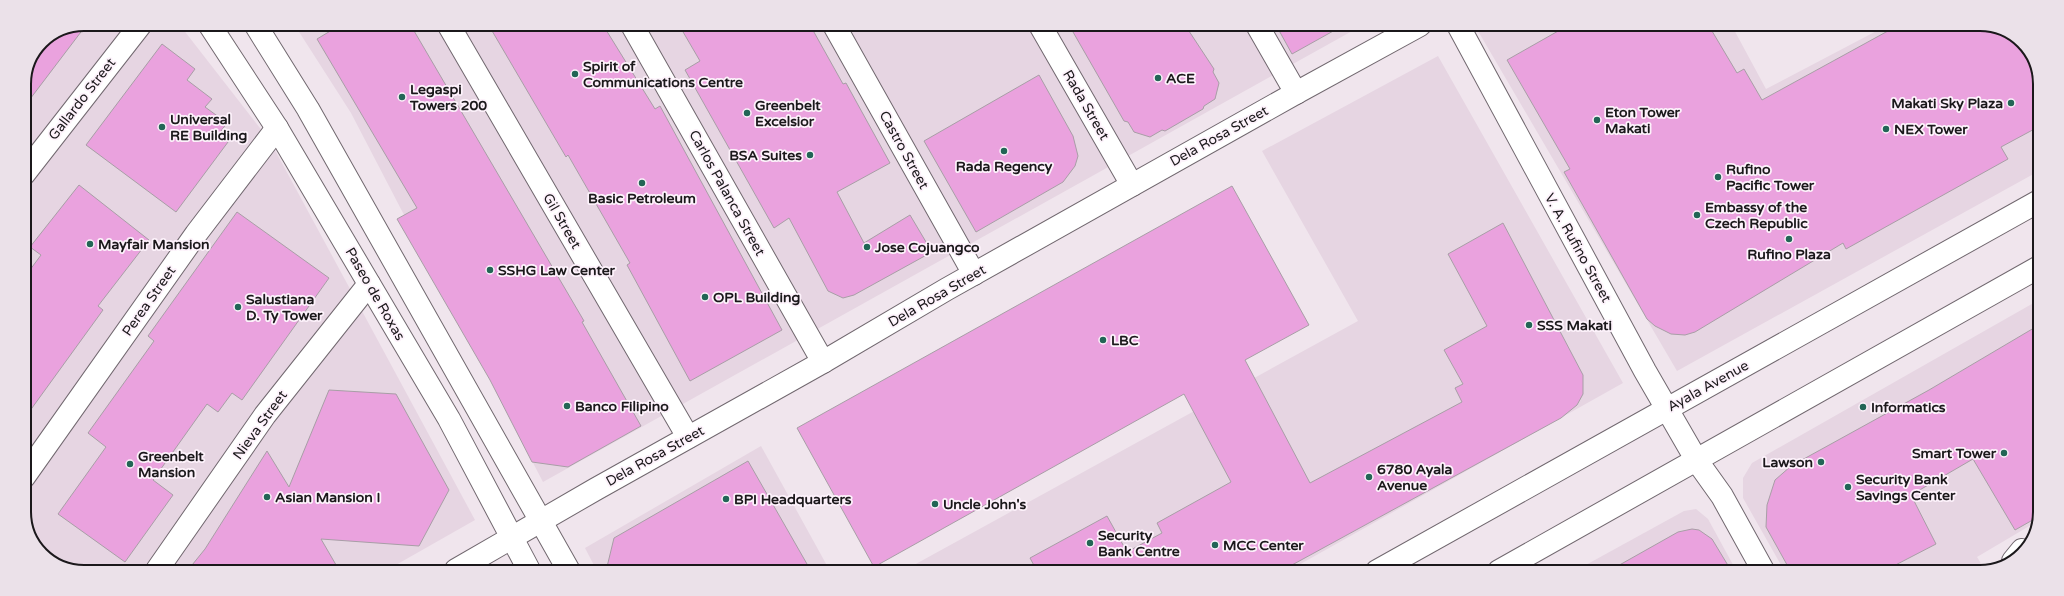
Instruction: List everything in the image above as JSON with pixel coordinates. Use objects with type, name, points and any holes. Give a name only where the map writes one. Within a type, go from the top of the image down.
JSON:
[{"type":"street","name":"Gallardo Street","points":[[31,165],[136,31]]},
{"type":"street","name":"Paseo de Roxas","points":[[214,31],[278,128],[449,419],[525,565]]},
{"type":"street","points":[[259,31],[308,109],[566,565]]},
{"type":"street","name":"Gil Street","points":[[452,31],[688,437]]},
{"type":"street","name":"Carlos Palanca Street","points":[[635,31],[823,362]]},
{"type":"street","name":"Castro Street","points":[[837,31],[974,274]]},
{"type":"street","name":"Rada Street","points":[[1043,31],[1132,185]]},
{"type":"street","points":[[1260,31],[1296,92]]},
{"type":"street","name":"Dela Rosa Street","points":[[465,565],[688,437],[823,362],[974,274],[1296,92],[1409,31]]},
{"type":"street","name":"V. A. Rufino Street","points":[[1461,31],[1667,409],[1697,461],[1722,496],[1760,565]]},
{"type":"street","name":"Perea Street","points":[[31,466],[196,234],[278,128]]},
{"type":"street","name":"Ayala Avenue","points":[[1388,565],[2033,204]]},
{"type":"street","points":[[1511,565],[2033,270]]},
{"type":"street","name":"Nieva Street","points":[[160,565],[265,415],[370,284]]},
{"type":"street","points":[[1697,461],[1713,502],[1748,565]]},
{"type":"shaded area","points":[[184,31],[270,141],[475,520],[396,565],[77,565],[64,561],[49,552],[44,547],[35,532],[31,515],[31,84],[35,64],[47,47],[64,35],[74,32]]},
{"type":"shaded area","points":[[298,31],[1352,31],[543,482],[351,113]]},
{"type":"shaded area","points":[[1478,31],[1735,31],[1766,89],[1876,31],[1987,31],[2003,37],[2015,44],[2029,64],[2033,81],[2033,174],[1677,371]]},
{"type":"shaded area","points":[[1438,56],[1623,383],[1299,565],[914,565],[1358,321],[1262,151]]},
{"type":"shaded area","points":[[2033,303],[2033,519],[2031,525],[1977,557],[1982,565],[1781,565],[1743,498],[1743,478],[1752,463]]},
{"type":"shaded area","name":"BPI Headquarters","points":[[761,446],[827,565],[594,565],[585,548]]},
{"type":"shaded area","points":[[1696,509],[1708,519],[1733,565],[1586,565],[1684,511]]},
{"type":"building","points":[[81,31],[31,98],[32,74],[40,55],[55,40],[64,35]]},
{"type":"building","points":[[330,31],[414,31],[584,321],[582,322],[641,426],[568,467],[532,462],[490,380],[397,219],[417,208],[317,39]]},
{"type":"building","points":[[492,31],[607,31],[655,109],[660,106],[782,330],[690,381],[627,265],[630,263],[568,155],[566,157]]},
{"type":"building","points":[[682,31],[813,31],[843,84],[846,83],[890,163],[837,192],[864,243],[910,215],[932,252],[854,295],[843,298],[828,291],[789,218],[774,228],[685,70],[700,61]]},
{"type":"building","name":"ACE","points":[[1072,31],[1189,31],[1214,69],[1213,72],[1219,83],[1215,99],[1204,106],[1203,109],[1165,131],[1162,130],[1150,137],[1134,132],[1128,122],[1124,121]]},
{"type":"building","points":[[1279,31],[1333,31],[1292,54]]},
{"type":"building","points":[[1558,31],[1712,31],[1737,73],[1744,69],[1762,100],[1888,31],[1987,31],[2003,37],[2015,44],[2029,64],[2033,81],[2033,130],[2001,147],[2008,159],[1846,249],[1843,243],[1695,332],[1685,335],[1671,334],[1655,326],[1647,319],[1564,172],[1570,169],[1507,60]]},
{"type":"building","name":"Universal RE Building","points":[[162,44],[195,69],[187,80],[212,99],[205,107],[227,123],[221,131],[231,138],[176,212],[86,145]]},
{"type":"building","name":"Rada Regency","points":[[1039,75],[1073,136],[1078,156],[1075,166],[1063,182],[976,232],[924,141]]},
{"type":"building","points":[[79,185],[149,240],[98,306],[103,310],[31,409],[31,269],[41,255],[31,248],[31,246]]},
{"type":"building","points":[[1232,186],[1309,325],[1245,360],[1310,483],[1462,402],[1455,388],[1463,384],[1444,350],[1487,326],[1448,254],[1503,223],[1583,375],[1583,394],[1577,405],[1561,418],[1292,565],[1034,565],[1030,558],[1107,516],[1127,552],[1162,533],[1157,523],[1231,482],[1184,394],[878,565],[873,565],[797,428]]},
{"type":"building","points":[[237,212],[329,278],[242,400],[232,393],[218,412],[207,404],[153,480],[173,495],[125,562],[58,514],[106,447],[88,433],[154,341],[148,336]]},
{"type":"building","name":"Security Bank Savings Center","points":[[2033,329],[2033,520],[2015,530],[1973,459],[1911,495],[1936,544],[1896,565],[1787,565],[1766,527],[1767,505],[1775,480],[1791,466],[1929,390]]},
{"type":"building","points":[[329,390],[396,394],[449,490],[419,546],[321,539],[336,565],[192,565],[205,549],[267,451],[289,487]]},
{"type":"building","name":"BPI Headquarters","points":[[748,461],[808,565],[607,565],[614,538]]},
{"type":"building","points":[[1692,529],[1699,530],[1712,539],[1728,565],[1619,565],[1678,532]]},
{"type":"place","name":"Spirit of Communications Centre","points":[[575,74]]},
{"type":"place","name":"ACE","points":[[1158,78]]},
{"type":"place","name":"Legaspi Towers 200","points":[[402,97]]},
{"type":"place","name":"Makati Sky Plaza","points":[[2011,103]]},
{"type":"place","name":"Greenbelt Excelsior","points":[[747,113]]},
{"type":"place","name":"Eton Tower Makati","points":[[1597,120]]},
{"type":"place","name":"Universal RE Building","points":[[162,127]]},
{"type":"place","name":"NEX Tower","points":[[1886,129]]},
{"type":"place","name":"Rada Regency","points":[[1004,151]]},
{"type":"place","name":"BSA Suites","points":[[810,155]]},
{"type":"place","name":"Rufino Pacific Tower","points":[[1718,177]]},
{"type":"place","name":"Basic Petroleum","points":[[642,183]]},
{"type":"place","name":"Embassy of the Czech Republic","points":[[1697,215]]},
{"type":"place","name":"Rufino Plaza","points":[[1789,239]]},
{"type":"place","name":"Mayfair Mansion","points":[[90,244]]},
{"type":"place","name":"Jose Cojuangco","points":[[867,247]]},
{"type":"place","name":"SSHG Law Center","points":[[490,270]]},
{"type":"place","name":"OPL Building","points":[[705,297]]},
{"type":"place","name":"Salustiana D. Ty Tower","points":[[238,307]]},
{"type":"place","name":"SSS Makati","points":[[1529,325]]},
{"type":"place","name":"LBC","points":[[1103,340]]},
{"type":"place","name":"Banco Filipino","points":[[567,406]]},
{"type":"place","name":"Informatics","points":[[1863,407]]},
{"type":"place","name":"Smart Tower","points":[[2004,453]]},
{"type":"place","name":"Lawson","points":[[1821,462]]},
{"type":"place","name":"Greenbelt Mansion","points":[[130,464]]},
{"type":"place","name":"6780 Ayala Avenue","points":[[1369,477]]},
{"type":"place","name":"Security Bank Savings Center","points":[[1848,487]]},
{"type":"place","name":"Asian Mansion I","points":[[267,497]]},
{"type":"place","name":"BPI Headquarters","points":[[726,499]]},
{"type":"place","name":"Uncle John's","points":[[935,504]]},
{"type":"place","name":"Security Bank Centre","points":[[1090,543]]},
{"type":"place","name":"MCC Center","points":[[1215,545]]}]
